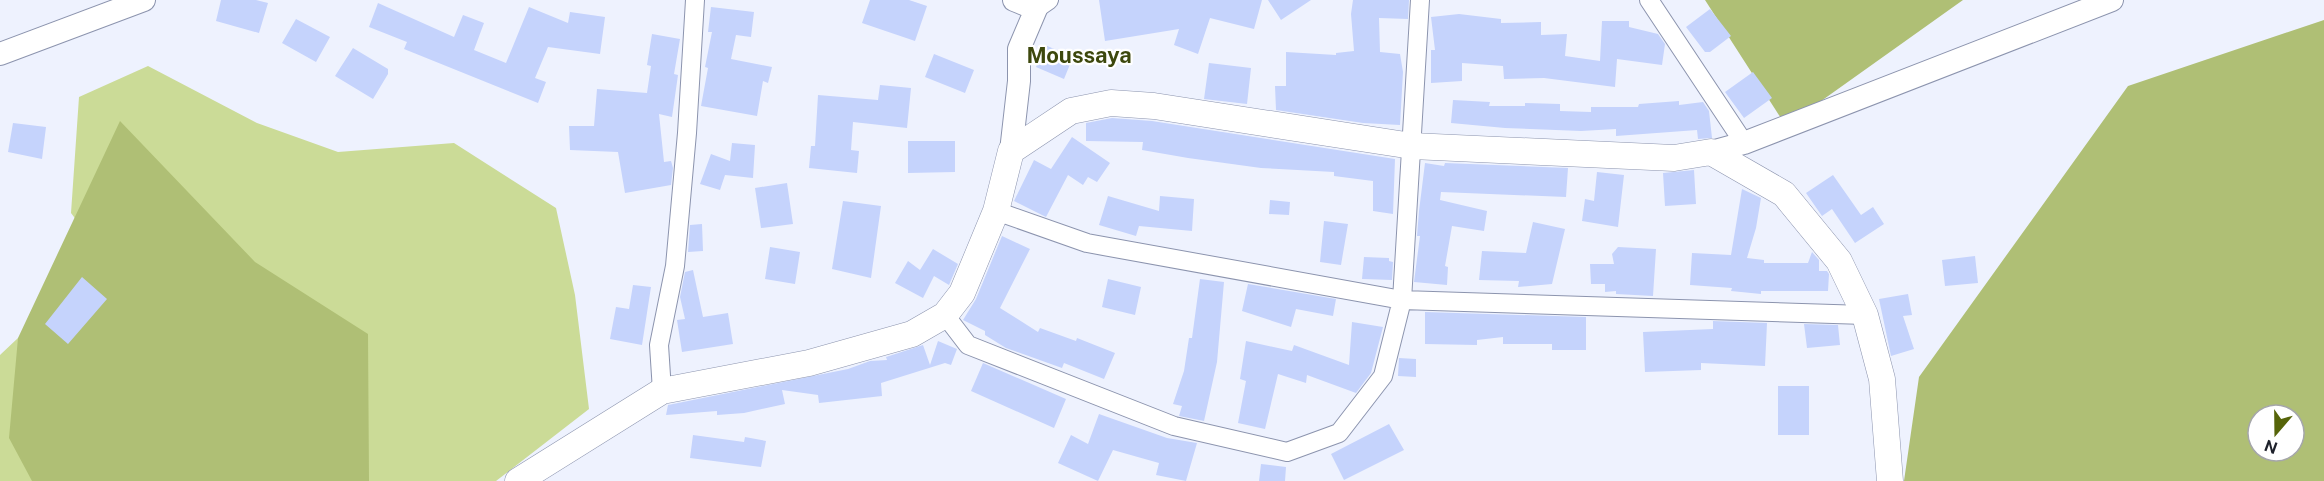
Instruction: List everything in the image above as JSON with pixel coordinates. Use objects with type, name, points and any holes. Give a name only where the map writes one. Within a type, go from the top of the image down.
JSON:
[{"type":"main road","points":[[518,481],[662,391],[809,363],[912,334],[945,315],[962,293],[996,211],[1011,151],[1071,111],[1111,103],[1154,106],[1412,146],[1674,158],[1711,152],[1784,195],[1839,261],[1865,315],[1882,379],[1890,481]]},
{"type":"street","points":[[0,54],[144,0]]},
{"type":"street","points":[[662,391],[659,345],[675,266],[687,133],[695,0]]},
{"type":"street","points":[[1011,151],[1019,81],[1019,49],[1043,4],[1014,0]]},
{"type":"street","points":[[945,315],[968,345],[1174,426],[1287,452],[1340,433],[1383,376],[1402,300],[1420,0]]},
{"type":"street","points":[[1649,0],[1744,143]]},
{"type":"street","points":[[1711,152],[1744,143],[2112,0]]},
{"type":"street","points":[[996,211],[1088,243],[1402,300],[1865,315]]},
{"type":"green space","points":[[1705,0],[1963,0],[1786,126]]},
{"type":"green space","points":[[2324,20],[2324,481],[1904,481],[1919,377],[2128,86]]},
{"type":"green space","points":[[148,66],[257,123],[338,152],[454,143],[556,208],[575,295],[589,409],[496,481],[0,481],[0,355],[18,338],[79,379],[159,330],[71,213],[79,97]]},
{"type":"green space","points":[[120,121],[255,262],[368,334],[369,481],[32,481],[9,438],[18,338]]},
{"type":"building","points":[[221,0],[256,0],[268,3],[259,33],[216,21]]},
{"type":"building","points":[[870,0],[909,0],[927,6],[915,41],[862,23]]},
{"type":"building","points":[[1099,0],[1262,0],[1254,29],[1210,18],[1198,54],[1174,45],[1179,29],[1105,41]]},
{"type":"building","points":[[1268,0],[1311,0],[1281,20]]},
{"type":"building","points":[[1353,0],[1409,0],[1408,19],[1379,18],[1380,52],[1400,54],[1403,72],[1400,125],[1363,123],[1276,110],[1275,86],[1286,86],[1286,52],[1336,55],[1336,53],[1354,51],[1351,14]]},
{"type":"building","points":[[378,3],[454,37],[463,15],[484,23],[474,50],[506,63],[529,7],[568,23],[570,12],[605,17],[600,54],[548,47],[535,78],[546,82],[538,103],[404,49],[407,42],[369,27]]},
{"type":"building","points":[[711,7],[754,12],[751,37],[736,35],[731,59],[772,67],[768,83],[763,81],[757,116],[701,106],[712,32],[708,32]]},
{"type":"building","points":[[1710,9],[1731,36],[1710,52],[1705,52],[1686,27]]},
{"type":"building","points":[[1459,14],[1501,19],[1501,23],[1541,22],[1541,35],[1567,34],[1565,56],[1600,61],[1602,21],[1629,21],[1629,27],[1658,34],[1665,44],[1662,65],[1617,59],[1615,87],[1544,78],[1504,79],[1503,66],[1462,63],[1462,81],[1431,83],[1431,50],[1435,50],[1431,17]]},
{"type":"building","points":[[296,19],[330,37],[316,62],[282,43]]},
{"type":"building","points":[[652,34],[680,39],[674,74],[678,75],[672,117],[659,114],[664,162],[671,161],[673,168],[671,185],[625,193],[618,152],[570,150],[569,126],[594,126],[597,89],[647,93],[651,66],[647,65]]},
{"type":"building","points":[[1045,45],[1073,57],[1064,79],[1036,67]]},
{"type":"building","points":[[353,48],[388,69],[388,74],[373,99],[335,76]]},
{"type":"building","points":[[934,54],[974,70],[965,93],[925,77]]},
{"type":"building","points":[[1209,63],[1251,68],[1247,104],[1204,99]]},
{"type":"building","points":[[1753,72],[1772,98],[1744,118],[1725,92]]},
{"type":"building","points":[[880,85],[911,88],[907,128],[853,122],[851,150],[859,151],[857,173],[809,168],[811,146],[815,146],[818,95],[878,100]]},
{"type":"building","points":[[1453,100],[1490,102],[1489,106],[1525,106],[1525,103],[1560,104],[1560,111],[1591,112],[1591,107],[1638,107],[1639,104],[1679,101],[1679,105],[1703,102],[1709,111],[1712,138],[1698,139],[1697,130],[1616,136],[1616,129],[1581,131],[1451,123]]},
{"type":"building","points":[[1112,118],[1152,121],[1395,159],[1393,214],[1373,211],[1373,181],[1334,176],[1334,172],[1261,168],[1188,158],[1142,150],[1143,142],[1086,141],[1086,123]]},
{"type":"building","points":[[13,123],[46,127],[42,159],[8,152]]},
{"type":"building","points":[[1072,137],[1110,163],[1097,182],[1088,177],[1083,185],[1068,175],[1046,217],[1014,201],[1034,160],[1051,169]]},
{"type":"building","points":[[908,141],[955,141],[955,172],[908,173]]},
{"type":"building","points":[[732,143],[755,145],[753,178],[725,175],[720,190],[700,184],[711,154],[730,161]]},
{"type":"building","points":[[1425,163],[1444,166],[1445,163],[1568,168],[1566,197],[1441,192],[1440,200],[1487,211],[1484,231],[1452,226],[1445,266],[1448,267],[1447,285],[1414,282]]},
{"type":"building","points":[[1694,170],[1696,204],[1665,206],[1663,173]]},
{"type":"building","points":[[1597,172],[1624,175],[1618,227],[1582,221],[1585,199],[1594,201]]},
{"type":"building","points":[[1833,175],[1861,215],[1873,207],[1884,224],[1855,243],[1832,209],[1822,216],[1806,193]]},
{"type":"building","points":[[787,183],[793,224],[761,228],[755,188]]},
{"type":"building","points":[[1742,189],[1761,198],[1756,228],[1747,258],[1764,260],[1764,263],[1808,263],[1812,252],[1819,260],[1819,271],[1827,271],[1829,274],[1828,291],[1761,291],[1761,294],[1731,291],[1732,288],[1690,285],[1692,253],[1731,255]]},
{"type":"building","points":[[1108,196],[1159,211],[1160,196],[1194,199],[1192,231],[1139,226],[1136,236],[1099,225]]},
{"type":"building","points":[[1270,200],[1290,202],[1289,215],[1269,214]]},
{"type":"building","points":[[843,201],[881,206],[871,278],[832,269]]},
{"type":"building","points":[[1324,221],[1348,224],[1341,265],[1320,262]]},
{"type":"building","points":[[1533,222],[1565,229],[1552,284],[1518,287],[1519,281],[1479,280],[1482,251],[1526,253]]},
{"type":"building","points":[[702,224],[703,251],[688,252],[690,225]]},
{"type":"building","points":[[1002,236],[1030,249],[1000,308],[1038,332],[1040,328],[1076,341],[1077,338],[1115,353],[1104,379],[1064,363],[1062,368],[1006,348],[985,335],[985,331],[963,320],[976,299]]},
{"type":"building","points":[[770,247],[800,252],[795,284],[765,279]]},
{"type":"building","points":[[1618,247],[1656,249],[1653,296],[1616,294],[1616,291],[1605,292],[1605,284],[1591,284],[1590,264],[1614,264],[1612,254]]},
{"type":"building","points":[[933,249],[958,264],[949,285],[934,276],[923,298],[895,283],[908,261],[920,270]]},
{"type":"building","points":[[1975,256],[1978,283],[1945,286],[1942,260]]},
{"type":"building","points":[[1364,257],[1389,258],[1389,261],[1393,262],[1392,280],[1362,279]]},
{"type":"building","points":[[693,270],[703,317],[728,313],[733,344],[682,352],[677,320],[685,319],[680,297],[685,272]]},
{"type":"building","points":[[82,277],[107,299],[68,344],[45,324]]},
{"type":"building","points":[[1108,279],[1141,287],[1135,315],[1102,307]]},
{"type":"building","points":[[1200,279],[1224,282],[1217,362],[1204,421],[1179,416],[1182,406],[1173,404],[1184,371],[1189,338],[1192,338]]},
{"type":"building","points":[[1248,284],[1336,299],[1333,316],[1296,309],[1291,327],[1242,311]]},
{"type":"building","points":[[633,285],[651,287],[642,345],[610,339],[616,307],[629,309]]},
{"type":"building","points":[[1908,294],[1912,315],[1903,316],[1914,349],[1891,356],[1879,299]]},
{"type":"building","points":[[1425,312],[1586,317],[1586,350],[1552,350],[1552,344],[1503,344],[1503,337],[1477,340],[1477,345],[1425,344]]},
{"type":"building","points":[[1713,321],[1767,323],[1765,366],[1701,363],[1701,370],[1645,372],[1643,332],[1713,329]]},
{"type":"building","points":[[1352,322],[1383,327],[1371,373],[1356,393],[1307,375],[1306,383],[1278,374],[1265,429],[1238,423],[1246,381],[1240,379],[1246,341],[1292,351],[1294,345],[1349,365]]},
{"type":"building","points":[[1804,324],[1838,325],[1840,345],[1807,348]]},
{"type":"building","points":[[938,341],[957,349],[951,365],[945,363],[881,383],[882,396],[819,403],[818,395],[782,390],[785,404],[744,413],[717,415],[717,411],[666,415],[668,405],[848,369],[870,361],[887,360],[886,357],[923,345],[930,365]]},
{"type":"building","points":[[1399,358],[1416,359],[1416,377],[1398,376]]},
{"type":"building","points":[[983,363],[1066,399],[1054,428],[971,391]]},
{"type":"building","points":[[1778,386],[1809,386],[1809,435],[1778,435]]},
{"type":"building","points":[[1099,414],[1167,438],[1197,443],[1186,481],[1156,475],[1159,463],[1113,450],[1098,481],[1058,463],[1071,435],[1088,444]]},
{"type":"building","points":[[1389,424],[1404,450],[1344,480],[1331,454]]},
{"type":"building","points":[[693,435],[744,442],[745,437],[766,441],[761,467],[690,458]]},
{"type":"building","points":[[1261,464],[1286,467],[1285,481],[1259,481]]},
{"type":"district","name":"Moussaya","points":[[1079,55]]}]
